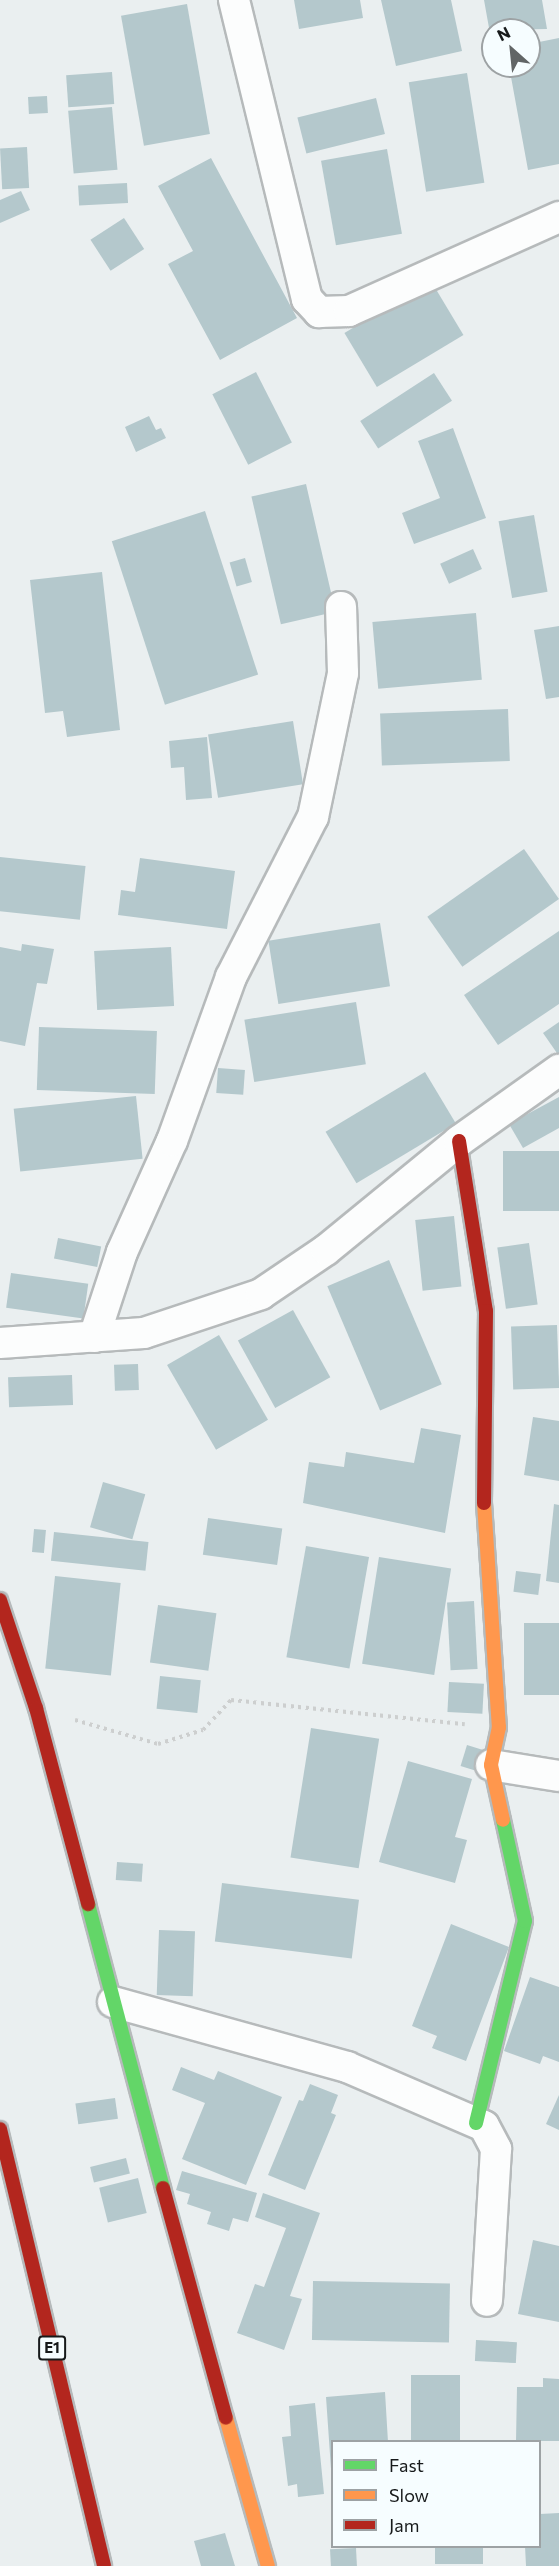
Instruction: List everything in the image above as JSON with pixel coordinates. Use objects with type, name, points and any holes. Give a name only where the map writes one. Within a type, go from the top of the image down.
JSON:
[{"type":"main road","points":[[459,1141],[486,1311],[484,1531],[499,1727],[491,1765],[525,1921],[476,2123]]},
{"type":"main road","points":[[0,1600],[36,1708],[113,2002],[268,2566]]},
{"type":"main road","name":"E1","points":[[0,2130],[104,2566]]},
{"type":"street","points":[[234,0],[307,299],[319,312],[349,311],[559,217]]},
{"type":"street","points":[[93,1337],[122,1252],[172,1141],[231,977],[313,817],[343,673],[342,607]]},
{"type":"street","points":[[0,1343],[144,1333],[261,1294],[326,1250],[459,1141],[559,1070]]},
{"type":"street","points":[[491,1765],[559,1776]]},
{"type":"street","points":[[113,2002],[346,2067],[484,2126],[496,2149],[488,2301]]},
{"type":"path","points":[[36,1708],[158,1744],[203,1730],[231,1700],[499,1727]]},
{"type":"building","points":[[294,0],[360,0],[363,18],[299,29]]},
{"type":"building","points":[[381,0],[451,0],[462,51],[396,66]]},
{"type":"building","points":[[484,0],[542,0],[547,29],[541,29],[541,18],[487,18]]},
{"type":"building","points":[[187,4],[210,134],[144,146],[121,16]]},
{"type":"building","points":[[559,38],[559,164],[528,170],[511,78],[541,78],[541,42]]},
{"type":"building","points":[[112,72],[114,104],[68,107],[66,75]]},
{"type":"building","points":[[467,73],[484,183],[426,192],[409,82]]},
{"type":"building","points":[[47,96],[48,113],[29,114],[28,97]]},
{"type":"building","points":[[376,98],[385,134],[306,153],[297,118]]},
{"type":"building","points":[[112,107],[117,170],[74,174],[68,111]]},
{"type":"building","points":[[27,147],[29,188],[2,189],[0,148]]},
{"type":"building","points":[[387,149],[402,234],[336,245],[321,161]]},
{"type":"building","points":[[211,158],[297,318],[220,360],[168,264],[193,251],[158,186]]},
{"type":"building","points":[[127,183],[128,203],[79,206],[78,186]]},
{"type":"building","points":[[21,191],[30,210],[0,223],[0,200]]},
{"type":"building","points":[[124,218],[144,249],[111,271],[90,240]]},
{"type":"building","points":[[431,281],[463,335],[377,387],[344,333]]},
{"type":"building","points":[[256,372],[292,442],[248,465],[212,394]]},
{"type":"building","points":[[434,373],[452,401],[378,449],[360,421]]},
{"type":"building","points":[[149,416],[156,430],[161,428],[166,438],[136,452],[125,427]]},
{"type":"building","points":[[453,428],[486,518],[414,544],[402,513],[440,498],[418,441]]},
{"type":"building","points":[[306,484],[335,612],[281,624],[251,497]]},
{"type":"building","points":[[205,511],[258,675],[165,705],[112,541]]},
{"type":"building","points":[[534,515],[548,592],[512,598],[499,521]]},
{"type":"building","points":[[473,549],[482,569],[449,584],[440,564]]},
{"type":"building","points":[[245,558],[252,582],[237,586],[230,562]]},
{"type":"building","points":[[102,572],[120,730],[67,737],[63,711],[45,713],[30,580]]},
{"type":"building","points":[[476,613],[482,680],[378,689],[372,622]]},
{"type":"building","points":[[559,626],[559,697],[546,699],[534,630]]},
{"type":"building","points":[[508,709],[510,761],[382,765],[380,713]]},
{"type":"building","points":[[293,721],[303,784],[218,798],[208,734]]},
{"type":"building","points":[[207,737],[212,798],[186,800],[184,767],[171,768],[169,741]]},
{"type":"building","points":[[524,849],[559,899],[462,967],[427,917]]},
{"type":"building","points":[[0,857],[86,866],[80,920],[0,911]]},
{"type":"building","points":[[140,858],[235,871],[227,929],[118,915],[121,890],[135,892]]},
{"type":"building","points":[[380,923],[390,986],[278,1004],[268,941]]},
{"type":"building","points":[[559,931],[559,1004],[498,1045],[464,995]]},
{"type":"building","points":[[22,944],[54,949],[47,984],[37,983],[25,1046],[0,1041],[0,947],[21,951]]},
{"type":"building","points":[[171,947],[174,1006],[97,1010],[94,951]]},
{"type":"building","points":[[356,1002],[366,1064],[254,1082],[244,1020]]},
{"type":"building","points":[[559,1022],[559,1056],[543,1033]]},
{"type":"building","points":[[39,1027],[157,1031],[155,1094],[37,1090]]},
{"type":"building","points":[[218,1068],[245,1070],[243,1095],[216,1093]]},
{"type":"building","points":[[425,1072],[456,1123],[356,1183],[326,1132]]},
{"type":"building","points":[[136,1096],[143,1159],[20,1172],[14,1109]]},
{"type":"building","points":[[559,1097],[559,1128],[523,1148],[509,1124]]},
{"type":"building","points":[[503,1151],[559,1151],[559,1211],[503,1211]]},
{"type":"building","points":[[454,1216],[461,1287],[423,1291],[415,1220]]},
{"type":"building","points":[[58,1238],[101,1246],[97,1267],[54,1259]]},
{"type":"building","points":[[529,1243],[538,1304],[506,1309],[497,1247]]},
{"type":"building","points":[[389,1260],[442,1384],[380,1410],[327,1286]]},
{"type":"building","points":[[11,1273],[88,1284],[83,1319],[6,1308]]},
{"type":"building","points":[[293,1310],[330,1377],[275,1408],[238,1341]]},
{"type":"building","points":[[557,1325],[559,1388],[513,1390],[511,1327]]},
{"type":"building","points":[[219,1335],[268,1420],[216,1450],[167,1365]]},
{"type":"building","points":[[138,1364],[139,1390],[115,1391],[114,1365]]},
{"type":"building","points":[[72,1375],[73,1405],[9,1407],[8,1377]]},
{"type":"building","points":[[533,1417],[559,1421],[559,1481],[524,1475]]},
{"type":"building","points":[[421,1428],[461,1435],[445,1533],[303,1503],[309,1462],[344,1467],[346,1452],[414,1463]]},
{"type":"building","points":[[103,1482],[145,1494],[132,1539],[90,1527]]},
{"type":"building","points":[[554,1504],[559,1505],[559,1583],[546,1581]]},
{"type":"building","points":[[208,1518],[282,1528],[277,1565],[203,1555]]},
{"type":"building","points":[[34,1529],[46,1530],[44,1553],[32,1552]]},
{"type":"building","points":[[54,1532],[148,1542],[145,1571],[51,1561]]},
{"type":"building","points":[[306,1546],[369,1557],[349,1668],[286,1657]]},
{"type":"building","points":[[379,1557],[451,1568],[434,1675],[362,1664]]},
{"type":"building","points":[[516,1571],[541,1574],[538,1595],[513,1592]]},
{"type":"building","points":[[55,1576],[121,1583],[111,1675],[45,1668]]},
{"type":"building","points":[[474,1601],[478,1669],[451,1670],[447,1602]]},
{"type":"building","points":[[158,1605],[216,1613],[208,1671],[150,1662]]},
{"type":"building","points":[[524,1623],[559,1623],[559,1695],[524,1695]]},
{"type":"building","points":[[160,1676],[201,1680],[197,1713],[157,1709]]},
{"type":"building","points":[[449,1682],[484,1684],[482,1714],[447,1712]]},
{"type":"building","points":[[311,1728],[379,1739],[359,1868],[291,1857]]},
{"type":"building","points":[[467,1745],[493,1753],[486,1774],[461,1766]]},
{"type":"building","points":[[408,1761],[472,1779],[455,1837],[467,1840],[455,1883],[379,1862]]},
{"type":"building","points":[[117,1862],[143,1864],[142,1882],[116,1880]]},
{"type":"building","points":[[222,1883],[359,1900],[352,1958],[215,1942]]},
{"type":"building","points":[[451,1924],[509,1947],[466,2061],[432,2048],[437,2036],[412,2026]]},
{"type":"building","points":[[159,1930],[195,1931],[193,1996],[157,1995]]},
{"type":"building","points":[[530,1977],[559,1987],[559,2062],[543,2056],[540,2064],[504,2051]]},
{"type":"building","points":[[181,2067],[214,2080],[218,2071],[282,2097],[246,2185],[182,2159],[205,2103],[172,2090]]},
{"type":"building","points":[[310,2084],[338,2095],[331,2113],[336,2115],[305,2190],[268,2175],[299,2100],[303,2101]]},
{"type":"building","points":[[559,2095],[559,2130],[546,2124]]},
{"type":"building","points":[[115,2098],[118,2119],[78,2124],[75,2104]]},
{"type":"building","points":[[126,2158],[130,2174],[94,2182],[90,2167]]},
{"type":"building","points":[[182,2171],[257,2193],[248,2222],[233,2218],[229,2231],[207,2224],[211,2212],[187,2204],[190,2194],[176,2190]]},
{"type":"building","points":[[138,2178],[147,2213],[108,2223],[99,2188]]},
{"type":"building","points":[[263,2193],[320,2213],[290,2296],[302,2299],[284,2350],[237,2333],[255,2284],[264,2287],[286,2228],[255,2217]]},
{"type":"building","points":[[533,2240],[559,2246],[559,2322],[518,2314]]},
{"type":"building","points":[[313,2281],[450,2283],[449,2342],[312,2340]]},
{"type":"building","points":[[476,2340],[517,2342],[516,2363],[475,2361]]},
{"type":"building","points":[[411,2375],[460,2375],[460,2440],[411,2440]]},
{"type":"building","points":[[543,2378],[559,2379],[559,2441],[516,2440],[517,2387],[543,2387]]},
{"type":"building","points":[[385,2392],[388,2440],[331,2440],[331,2469],[326,2397]]},
{"type":"building","points":[[315,2403],[324,2494],[298,2497],[297,2484],[288,2486],[282,2437],[291,2436],[289,2406]]},
{"type":"building","points":[[559,2513],[559,2566],[526,2566],[525,2548],[541,2548],[541,2514]]},
{"type":"building","points":[[225,2533],[235,2566],[201,2566],[194,2541]]},
{"type":"building","points":[[356,2548],[357,2566],[331,2566],[330,2549]]},
{"type":"building","points":[[435,2548],[483,2548],[483,2564],[435,2564]]},
{"type":"traffic: fast","points":[[476,2123],[525,1921],[503,1820]]},
{"type":"traffic: fast","points":[[88,1904],[163,2188]]},
{"type":"traffic: slow","points":[[484,1503],[499,1727],[491,1765],[503,1820]]},
{"type":"traffic: slow","points":[[226,2418],[268,2566]]},
{"type":"traffic: jam","points":[[459,1141],[486,1311],[484,1503]]},
{"type":"traffic: jam","points":[[0,1600],[36,1708],[88,1904]]},
{"type":"traffic: jam","points":[[0,2129],[104,2566]]},
{"type":"traffic: jam","points":[[163,2188],[226,2418]]}]
